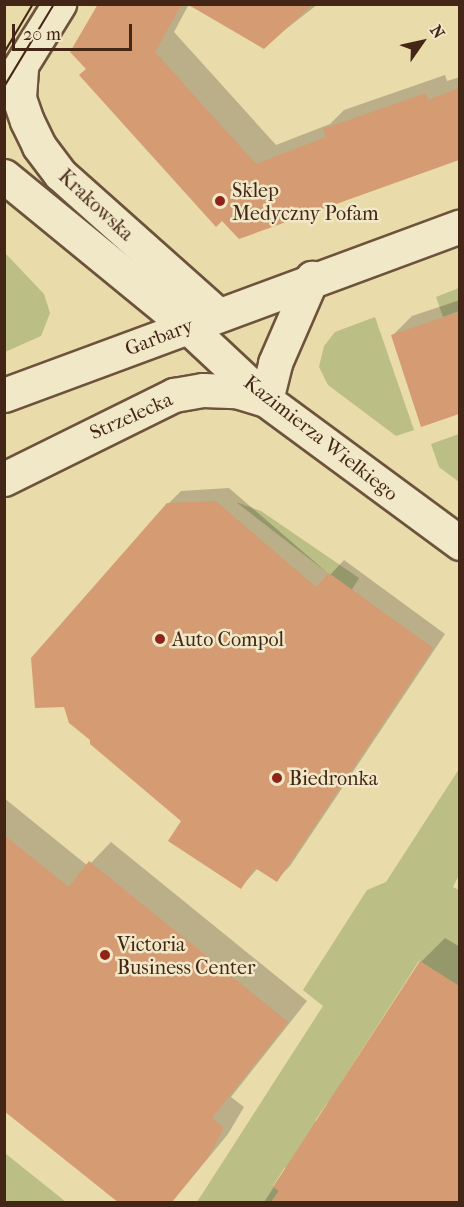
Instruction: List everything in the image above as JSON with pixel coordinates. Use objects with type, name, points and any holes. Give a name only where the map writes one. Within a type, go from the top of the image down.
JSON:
[{"type":"street","points":[[13,79],[59,4]]},
{"type":"street","name":"Krakowska","points":[[13,79],[27,121],[39,146],[60,174],[218,315]]},
{"type":"street","name":"Krakowska","points":[[4,176],[187,326]]},
{"type":"street","name":"Garbary","points":[[4,395],[312,278],[459,226]]},
{"type":"street","points":[[266,400],[291,321],[312,278]]},
{"type":"street","name":"Kazimierza Wielkiego","points":[[187,326],[266,400],[459,543]]},
{"type":"street","name":"Strzelecka","points":[[4,478],[174,395],[203,390],[225,391],[266,400]]},
{"type":"green space","points":[[5,253],[44,294],[50,313],[41,336],[5,352]]},
{"type":"green space","points":[[459,288],[459,311],[443,317],[436,297]]},
{"type":"green space","points":[[375,317],[414,430],[396,436],[328,385],[319,367],[324,346],[335,332]]},
{"type":"green space","points":[[460,434],[459,482],[439,467],[431,444]]},
{"type":"green space","points":[[236,502],[261,511],[359,578],[351,591]]},
{"type":"green space","points":[[459,769],[460,873],[453,887],[459,890],[459,986],[419,961],[340,1084],[334,1106],[328,1102],[315,1121],[322,1126],[291,1172],[285,1167],[273,1186],[279,1191],[271,1202],[197,1202],[323,1006],[303,990],[367,890],[386,882]]},
{"type":"green space","points":[[6,1154],[66,1202],[5,1202]]},
{"type":"building","points":[[98,4],[182,4],[155,52],[256,164],[326,137],[323,129],[426,93],[428,100],[459,88],[459,160],[239,239],[222,221],[216,227],[79,75],[86,69],[70,52]]},
{"type":"building","points":[[187,4],[313,4],[264,49]]},
{"type":"building","points":[[459,312],[459,414],[421,427],[391,335]]},
{"type":"building","points":[[216,501],[316,587],[329,573],[433,648],[277,882],[255,868],[241,889],[168,841],[181,821],[90,744],[90,740],[69,723],[64,707],[35,708],[31,658],[167,503]]},
{"type":"building","name":"Victoria Business Center","points":[[4,835],[69,887],[89,861],[288,1022],[212,1118],[224,1128],[208,1157],[171,1203],[119,1203],[4,1111]]},
{"type":"building","points":[[420,961],[459,986],[459,1203],[271,1203],[279,1191],[273,1187]]},
{"type":"tram line","points":[[4,53],[33,4]]},
{"type":"tram line","points":[[4,87],[54,4]]},
{"type":"place","name":"Sklep Medyczny Pofam","points":[[220,201]]},
{"type":"place","name":"Auto Compol","points":[[160,639]]},
{"type":"place","name":"Biedronka","points":[[277,778]]},
{"type":"place","name":"Victoria Business Center","points":[[105,955]]}]
